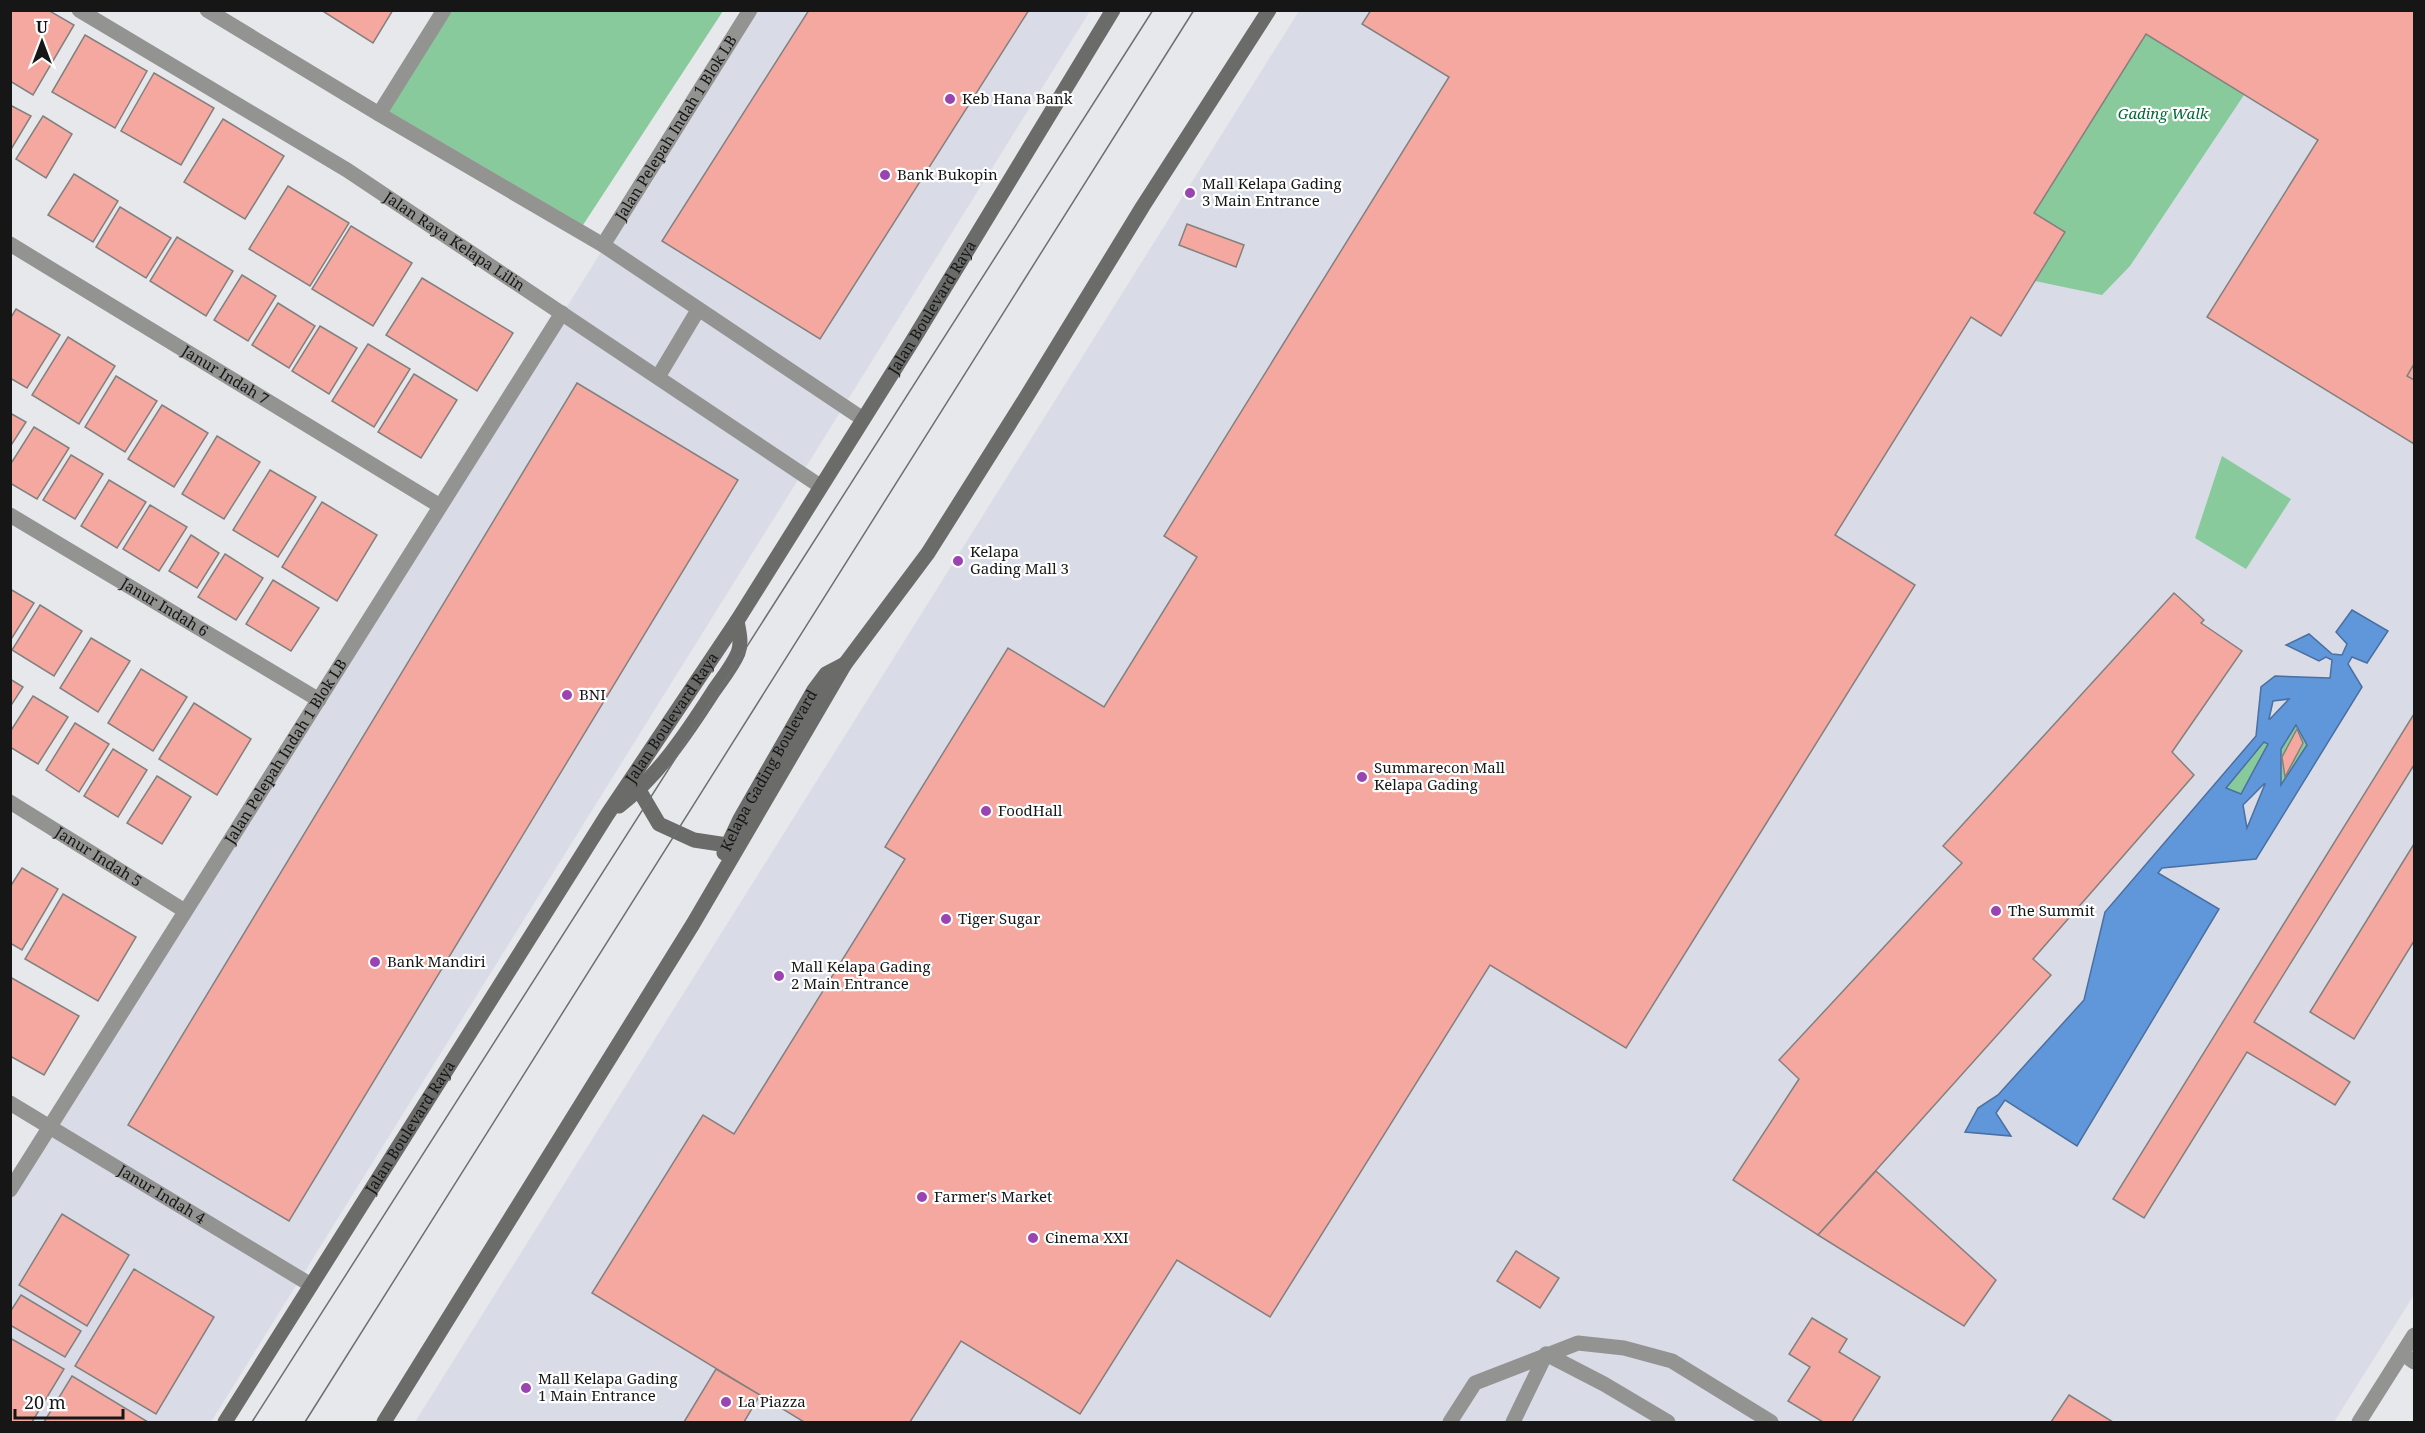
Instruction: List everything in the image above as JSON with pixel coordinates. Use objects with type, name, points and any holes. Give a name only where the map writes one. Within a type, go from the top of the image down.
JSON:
[{"type":"main road","name":"Jalan Boulevard Raya","points":[[225,1422],[607,815],[737,621],[1113,10]]},
{"type":"main road","points":[[384,1422],[693,924],[846,664],[928,553],[1143,206],[1269,10]]},
{"type":"main road","points":[[607,815],[639,790],[683,738],[738,653],[740,641],[737,621]]},
{"type":"main road","name":"Kelapa Gading Boulevard","points":[[711,890],[727,845],[814,690],[826,674],[846,664]]},
{"type":"main road","points":[[639,790],[659,824],[694,840],[727,845]]},
{"type":"street","name":"Jalan Raya Kelapa Lilin","points":[[79,10],[347,170],[820,486]]},
{"type":"street","points":[[207,10],[603,245],[863,419]]},
{"type":"street","points":[[379,114],[444,10]]},
{"type":"street","name":"Jalan Pelepah Indah 1 Blok LB","points":[[603,245],[750,10]]},
{"type":"street","name":"Janur Indah 7","points":[[10,244],[440,506]]},
{"type":"street","points":[[658,377],[698,310]]},
{"type":"street","name":"Jalan Pelepah Indah 1 Blok LB","points":[[10,1190],[562,313]]},
{"type":"street","name":"Janur Indah 6","points":[[10,515],[319,700]]},
{"type":"street","name":"Janur Indah 5","points":[[10,802],[185,911]]},
{"type":"street","name":"Janur Indah 4","points":[[10,1103],[311,1285]]},
{"type":"street","points":[[2361,1422],[2409,1358],[2415,1335]]},
{"type":"street","points":[[1450,1422],[1475,1383],[1578,1343],[1624,1348],[1672,1361],[1771,1422]]},
{"type":"street","points":[[1513,1422],[1546,1354]]},
{"type":"street","points":[[1546,1354],[1604,1384],[1668,1422]]},
{"type":"shaded area","points":[[752,11],[1090,11],[211,1422],[11,1422],[10,1196]]},
{"type":"shaded area","points":[[1299,11],[2414,11],[2414,1295],[2334,1422],[415,1422]]},
{"type":"green space","points":[[448,11],[723,11],[583,225],[385,109]]},
{"type":"green space","name":"Gading Walk","points":[[2146,34],[2244,95],[2130,266],[2102,295],[2035,281],[2065,232],[2034,213]]},
{"type":"green space","points":[[2222,456],[2291,499],[2246,569],[2195,538]]},
{"type":"green space","points":[[2297,724],[2307,745],[2281,786],[2281,749]]},
{"type":"green space","points":[[2265,742],[2269,743],[2241,794],[2225,788]]},
{"type":"water","points":[[2352,610],[2388,631],[2367,663],[2352,657],[2348,664],[2362,687],[2256,859],[2162,868],[2158,873],[2219,909],[2077,1146],[2005,1100],[1996,1113],[2011,1136],[1965,1132],[1978,1108],[1998,1095],[2084,1000],[2105,912],[2256,736],[2261,687],[2275,676],[2330,678],[2332,660],[2326,657],[2319,661],[2286,645],[2309,634],[2332,654],[2342,655],[2347,644],[2336,632]],"holes":[[[2289,699],[2269,719],[2273,701]],[[2296,725],[2307,745],[2281,785],[2281,749]],[[2264,742],[2268,744],[2241,794],[2226,788]],[[2264,784],[2265,784],[2247,828],[2243,805]]]},
{"type":"building","points":[[10,10],[48,10],[74,25],[33,95],[10,81]]},
{"type":"building","points":[[321,10],[393,10],[373,43]]},
{"type":"building","points":[[809,10],[1029,10],[820,339],[662,241]]},
{"type":"building","name":"Summarecon Mall Kelapa Gading","points":[[1371,10],[2414,10],[2414,444],[2207,317],[2318,140],[2146,34],[2034,213],[2065,232],[2001,336],[1971,317],[1835,535],[1915,585],[1626,1048],[1490,965],[1270,1317],[1177,1260],[1080,1414],[961,1341],[910,1422],[804,1422],[592,1293],[703,1115],[734,1134],[905,859],[885,847],[1008,648],[1104,707],[1197,557],[1164,536],[1449,77],[1362,24]]},
{"type":"building","points":[[85,35],[147,71],[115,128],[52,92]]},
{"type":"building","points":[[154,73],[214,108],[181,165],[121,131]]},
{"type":"building","points":[[10,105],[31,116],[10,151]]},
{"type":"building","points":[[43,116],[72,134],[46,178],[16,159]]},
{"type":"building","points":[[223,119],[284,156],[245,219],[184,182]]},
{"type":"building","points":[[74,174],[118,201],[93,242],[48,215]]},
{"type":"building","points":[[288,186],[349,223],[310,286],[249,249]]},
{"type":"building","points":[[120,207],[171,238],[146,278],[96,247]]},
{"type":"building","points":[[1187,224],[1244,245],[1236,267],[1179,245]]},
{"type":"building","points":[[351,226],[412,263],[373,326],[312,289]]},
{"type":"building","points":[[177,237],[233,271],[206,316],[150,281]]},
{"type":"building","points":[[242,275],[276,296],[248,341],[214,320]]},
{"type":"building","points":[[422,278],[513,333],[477,391],[386,335]]},
{"type":"building","points":[[278,303],[315,326],[289,368],[252,345]]},
{"type":"building","points":[[16,309],[60,335],[27,388],[10,378],[10,319]]},
{"type":"building","points":[[320,326],[357,348],[329,394],[292,371]]},
{"type":"building","points":[[68,337],[115,366],[79,424],[32,395]]},
{"type":"building","points":[[368,344],[410,369],[374,427],[332,401]]},
{"type":"building","points":[[2414,364],[2414,380],[2407,376]]},
{"type":"building","points":[[414,374],[457,400],[421,458],[378,432]]},
{"type":"building","points":[[116,376],[157,401],[125,452],[85,427]]},
{"type":"building","points":[[577,383],[738,480],[289,1221],[128,1125]]},
{"type":"building","points":[[162,405],[208,433],[174,487],[128,459]]},
{"type":"building","points":[[10,413],[26,422],[10,447]]},
{"type":"building","points":[[34,427],[69,448],[37,499],[10,483],[10,465]]},
{"type":"building","points":[[217,436],[260,462],[224,519],[182,494]]},
{"type":"building","points":[[71,455],[103,474],[75,519],[43,500]]},
{"type":"building","points":[[270,470],[316,497],[278,557],[233,530]]},
{"type":"building","points":[[109,480],[146,502],[117,548],[81,526]]},
{"type":"building","points":[[322,502],[377,535],[337,601],[282,567]]},
{"type":"building","points":[[150,505],[187,527],[159,571],[123,549]]},
{"type":"building","points":[[191,535],[219,553],[197,588],[169,571]]},
{"type":"building","points":[[225,554],[263,578],[236,620],[198,597]]},
{"type":"building","points":[[273,580],[319,608],[291,651],[246,624]]},
{"type":"building","points":[[10,589],[34,603],[10,641]]},
{"type":"building","name":"The Summit","points":[[2174,593],[2204,620],[2201,623],[2242,651],[2172,752],[2194,775],[2033,959],[2051,975],[1818,1235],[1733,1180],[1799,1079],[1779,1060],[1962,863],[1943,846]]},
{"type":"building","points":[[40,605],[82,631],[54,676],[12,650]]},
{"type":"building","points":[[91,638],[130,661],[98,712],[60,688]]},
{"type":"building","points":[[141,669],[187,697],[153,751],[108,723]]},
{"type":"building","points":[[10,679],[23,687],[10,707]]},
{"type":"building","points":[[33,696],[68,717],[38,764],[10,747],[10,732]]},
{"type":"building","points":[[194,703],[251,739],[217,795],[159,759]]},
{"type":"building","points":[[2414,714],[2414,765],[2254,1022],[2350,1082],[2335,1105],[2247,1052],[2144,1218],[2113,1199]]},
{"type":"building","points":[[75,723],[109,744],[79,792],[46,770]]},
{"type":"building","points":[[2297,729],[2303,743],[2285,777],[2282,757]]},
{"type":"building","points":[[113,749],[147,770],[118,817],[84,796]]},
{"type":"building","points":[[157,776],[191,797],[162,844],[127,823]]},
{"type":"building","points":[[2414,844],[2414,941],[2354,1039],[2310,1012]]},
{"type":"building","points":[[22,868],[58,889],[22,950],[10,943],[10,887]]},
{"type":"building","points":[[63,894],[136,937],[98,1001],[25,959]]},
{"type":"building","points":[[10,977],[79,1016],[44,1075],[10,1056]]},
{"type":"building","points":[[1876,1171],[1996,1280],[1964,1326],[1818,1235]]},
{"type":"building","points":[[62,1214],[129,1255],[87,1326],[19,1285]]},
{"type":"building","points":[[1516,1251],[1559,1278],[1540,1308],[1497,1281]]},
{"type":"building","points":[[134,1269],[214,1317],[156,1414],[75,1366]]},
{"type":"building","points":[[21,1295],[81,1331],[65,1357],[10,1325],[10,1312]]},
{"type":"building","points":[[1812,1318],[1847,1339],[1839,1352],[1880,1377],[1852,1422],[1823,1422],[1788,1401],[1810,1367],[1789,1354]]},
{"type":"building","points":[[10,1338],[64,1369],[32,1422],[10,1422]]},
{"type":"building","name":"La Piazza","points":[[716,1369],[760,1395],[744,1422],[684,1422]]},
{"type":"building","points":[[72,1376],[148,1422],[44,1422]]},
{"type":"building","points":[[2069,1395],[2113,1422],[2051,1422]]},
{"type":"tram line","points":[[252,1422],[1153,10]]},
{"type":"tram line","points":[[305,1422],[1194,10]]},
{"type":"place","name":"Keb Hana Bank","points":[[950,99]]},
{"type":"place","name":"Bank Bukopin","points":[[885,175]]},
{"type":"place","name":"Mall Kelapa Gading 3 Main Entrance","points":[[1190,193]]},
{"type":"place","name":"Kelapa Gading Mall 3","points":[[958,561]]},
{"type":"place","name":"BNI","points":[[567,695]]},
{"type":"place","name":"Summarecon Mall Kelapa Gading","points":[[1362,777]]},
{"type":"place","name":"FoodHall","points":[[986,811]]},
{"type":"place","name":"The Summit","points":[[1996,911]]},
{"type":"place","name":"Tiger Sugar","points":[[946,919]]},
{"type":"place","name":"Bank Mandiri","points":[[375,962]]},
{"type":"place","name":"Mall Kelapa Gading 2 Main Entrance","points":[[779,976]]},
{"type":"place","name":"Farmer's Market","points":[[922,1197]]},
{"type":"place","name":"Cinema XXI","points":[[1033,1238]]},
{"type":"place","name":"Mall Kelapa Gading 1 Main Entrance","points":[[526,1388]]},
{"type":"place","name":"La Piazza","points":[[726,1402]]}]
